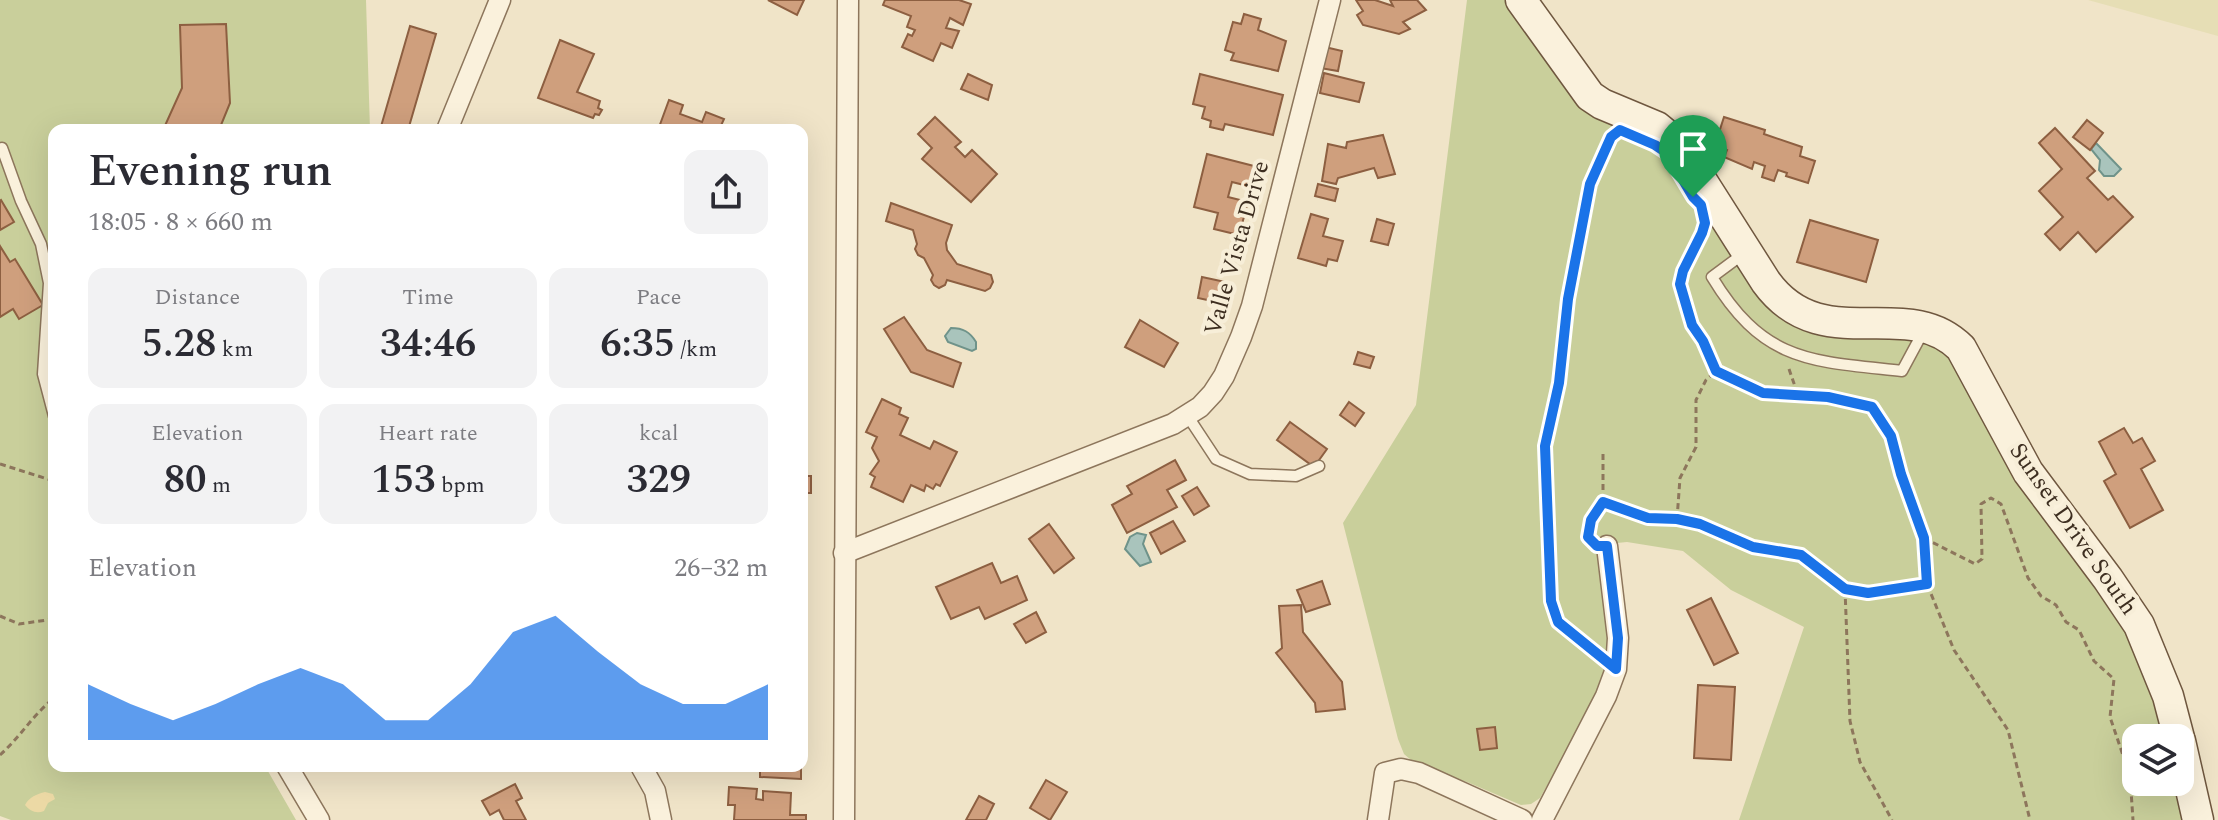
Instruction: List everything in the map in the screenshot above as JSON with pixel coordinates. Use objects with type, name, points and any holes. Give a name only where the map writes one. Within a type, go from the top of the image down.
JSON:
[{"type":"street","points":[[449,124],[500,0]]},
{"type":"street","points":[[844,820],[848,0]]},
{"type":"street","name":"Valle Vista Drive","points":[[844,553],[1173,424],[1200,407],[1218,385],[1248,316],[1330,0]]},
{"type":"street","name":"Sunset Drive South","points":[[1521,0],[1553,49],[1590,96],[1657,127],[1679,145],[1772,290],[1783,302],[1801,315],[1826,321],[1926,326],[1950,336],[1961,348],[2028,472],[2139,625],[2168,696],[2176,724]]},
{"type":"street","points":[[1542,820],[1606,696],[1616,669],[1618,638],[1607,546]]},
{"type":"street","points":[[1378,820],[1385,773],[1401,769],[1419,773],[1522,820]]},
{"type":"street","points":[[291,772],[319,820]]},
{"type":"street","points":[[644,772],[655,791],[661,820]]},
{"type":"street","name":"Sunset Drive South","points":[[2193,796],[2198,820]]},
{"type":"lane","points":[[2,148],[41,244],[48,278]]},
{"type":"lane","points":[[1747,251],[1712,277],[1745,323],[1782,349],[1806,359],[1831,364],[1902,371],[1926,326]]},
{"type":"lane","points":[[48,298],[43,374],[48,393]]},
{"type":"lane","points":[[1187,415],[1216,459],[1250,474],[1296,476],[1319,466]]},
{"type":"path","points":[[1616,669],[1558,622],[1551,601],[1545,446],[1559,383],[1568,299],[1590,184],[1611,137],[1620,130]]},
{"type":"path","points":[[1705,223],[1680,284],[1692,325],[1716,371],[1763,393],[1828,397],[1872,407],[1891,436],[1924,538],[1927,584],[1954,650],[2008,730],[2030,820]]},
{"type":"path","points":[[1789,369],[1798,395]]},
{"type":"path","points":[[1677,519],[1680,478],[1696,447],[1696,400],[1706,380],[1716,371]]},
{"type":"path","points":[[1603,454],[1603,502],[1591,520],[1588,537],[1597,546],[1607,546]]},
{"type":"path","points":[[0,464],[48,479]]},
{"type":"path","points":[[1924,538],[1975,564],[1982,559],[1981,504],[1991,498],[2001,504],[2028,578],[2041,596],[2056,605],[2066,622],[2079,630],[2094,661],[2114,679],[2110,717],[2130,776],[2133,820]]},
{"type":"path","points":[[1603,502],[1648,518],[1700,524],[1753,547],[1801,555],[1845,589],[1868,593],[1927,584]]},
{"type":"path","points":[[1845,589],[1850,721],[1860,762],[1890,820]]},
{"type":"path","points":[[0,616],[19,624],[48,620]]},
{"type":"path","points":[[0,755],[48,703]]},
{"type":"shaded area","points":[[2088,0],[2218,0],[2218,36]]},
{"type":"green space","points":[[0,0],[366,0],[370,124],[48,124],[48,772],[268,772],[296,820],[11,820],[0,816]]},
{"type":"green space","points":[[1467,0],[1508,0],[1660,143],[1775,312],[1804,328],[1919,336],[1943,346],[2132,635],[2164,724],[2122,724],[2122,796],[2183,796],[2188,820],[1739,820],[1804,627],[1731,590],[1683,551],[1627,542],[1597,545],[1608,618],[1607,660],[1602,680],[1583,722],[1540,798],[1531,804],[1521,805],[1418,766],[1404,754],[1398,739],[1343,523],[1416,405]]},
{"type":"sand","points":[[45,792],[53,794],[55,799],[48,803],[44,811],[33,811],[25,805],[34,796]]},
{"type":"water","points":[[2096,143],[2121,169],[2114,176],[2104,176],[2099,170],[2100,160],[2091,149]]},
{"type":"water","points":[[951,328],[969,333],[976,342],[976,349],[972,351],[948,342],[945,336]]},
{"type":"water","points":[[1137,533],[1146,535],[1143,544],[1151,562],[1140,566],[1125,549],[1130,537]]},
{"type":"building","points":[[768,0],[804,0],[797,15]]},
{"type":"building","points":[[885,0],[959,0],[971,4],[963,25],[950,18],[946,28],[959,31],[952,48],[941,43],[933,61],[902,47],[908,34],[912,36],[915,30],[907,27],[911,16],[883,5]]},
{"type":"building","points":[[1356,0],[1375,0],[1393,6],[1390,0],[1417,0],[1426,10],[1403,22],[1410,29],[1399,34],[1363,25],[1357,15],[1363,11]]},
{"type":"building","points":[[1244,14],[1261,19],[1258,30],[1286,41],[1278,71],[1231,60],[1234,53],[1225,50],[1233,22],[1241,24]]},
{"type":"building","points":[[226,24],[230,103],[221,124],[166,124],[182,88],[180,25]]},
{"type":"building","points":[[410,26],[436,34],[410,124],[382,124]]},
{"type":"building","points":[[560,40],[594,54],[577,92],[600,101],[598,108],[602,110],[593,118],[538,98]]},
{"type":"building","points":[[1325,47],[1342,51],[1338,71],[1320,68]]},
{"type":"building","points":[[1324,73],[1364,83],[1359,102],[1320,93]]},
{"type":"building","points":[[968,74],[992,85],[988,100],[961,89]]},
{"type":"building","points":[[1200,74],[1283,95],[1273,135],[1225,124],[1223,130],[1210,127],[1211,121],[1202,118],[1205,107],[1193,104]]},
{"type":"building","points":[[669,100],[683,105],[680,114],[702,122],[706,112],[724,119],[722,124],[660,124]]},
{"type":"building","points":[[935,117],[961,142],[955,147],[965,157],[972,150],[997,174],[971,202],[922,159],[932,148],[918,134]]},
{"type":"building","points":[[1724,117],[1765,130],[1764,134],[1802,147],[1800,156],[1815,161],[1808,183],[1778,170],[1774,181],[1762,177],[1765,166],[1754,162],[1752,169],[1724,157],[1727,150],[1715,145]]},
{"type":"building","points":[[2087,120],[2103,133],[2090,150],[2073,137]]},
{"type":"building","points":[[2055,128],[2095,171],[2087,178],[2108,200],[2113,196],[2133,217],[2096,252],[2078,232],[2060,250],[2045,234],[2063,217],[2039,191],[2062,169],[2039,143]]},
{"type":"building","points":[[1383,135],[1395,174],[1378,178],[1374,168],[1338,178],[1336,184],[1322,181],[1328,144],[1346,148],[1347,142]]},
{"type":"building","points":[[1207,154],[1254,166],[1248,186],[1232,182],[1228,197],[1248,202],[1239,235],[1214,229],[1218,213],[1194,207]]},
{"type":"building","points":[[1318,184],[1338,189],[1335,201],[1315,196]]},
{"type":"building","points":[[0,201],[14,222],[0,230]]},
{"type":"building","points":[[891,203],[952,225],[947,250],[957,264],[991,275],[993,282],[990,288],[985,291],[947,280],[939,288],[934,285],[931,280],[933,275],[915,249],[917,244],[913,230],[886,221]]},
{"type":"building","points":[[1311,214],[1328,219],[1323,236],[1343,241],[1337,261],[1328,259],[1326,266],[1298,258]]},
{"type":"building","points":[[1377,219],[1394,224],[1388,245],[1371,241]]},
{"type":"building","points":[[1810,220],[1878,240],[1866,282],[1797,262]]},
{"type":"building","points":[[0,246],[10,262],[15,259],[43,305],[19,319],[13,309],[0,317]]},
{"type":"building","points":[[1202,277],[1230,283],[1226,304],[1198,298]]},
{"type":"building","points":[[904,317],[927,350],[961,363],[953,387],[911,372],[884,329]]},
{"type":"building","points":[[1140,320],[1178,343],[1164,367],[1125,347]]},
{"type":"building","points":[[1358,352],[1374,357],[1370,368],[1354,364]]},
{"type":"building","points":[[882,399],[901,408],[899,414],[908,418],[900,435],[930,449],[934,441],[957,452],[940,486],[936,484],[933,489],[926,485],[924,491],[911,485],[903,502],[871,487],[875,477],[870,474],[879,461],[872,448],[877,437],[866,432]]},
{"type":"building","points":[[1349,402],[1364,413],[1355,426],[1340,415]]},
{"type":"building","points":[[1290,422],[1327,449],[1314,467],[1277,440]]},
{"type":"building","points":[[2124,428],[2133,443],[2142,438],[2155,461],[2141,469],[2163,510],[2130,528],[2104,481],[2116,474],[2099,442]]},
{"type":"building","points":[[1175,460],[1186,480],[1167,490],[1177,507],[1127,533],[1112,505],[1132,494],[1127,486]]},
{"type":"building","points":[[808,476],[811,476],[811,493],[808,493]]},
{"type":"building","points":[[1197,487],[1209,506],[1194,515],[1182,496]]},
{"type":"building","points":[[1173,521],[1185,541],[1161,554],[1150,533]]},
{"type":"building","points":[[1049,524],[1074,558],[1054,573],[1029,539]]},
{"type":"building","points":[[992,563],[1001,583],[1017,576],[1027,600],[985,619],[979,607],[951,619],[936,587]]},
{"type":"building","points":[[1322,581],[1330,604],[1306,612],[1297,590]]},
{"type":"building","points":[[1711,598],[1738,653],[1714,665],[1687,610]]},
{"type":"building","points":[[1301,605],[1303,632],[1342,682],[1345,709],[1316,712],[1315,703],[1276,653],[1282,648],[1279,606]]},
{"type":"building","points":[[1036,612],[1046,632],[1026,643],[1014,624]]},
{"type":"building","points":[[1698,685],[1735,687],[1731,760],[1694,758]]},
{"type":"building","points":[[1495,727],[1497,748],[1480,750],[1477,729]]},
{"type":"building","points":[[760,772],[801,772],[801,779],[760,777]]},
{"type":"building","points":[[1046,780],[1067,792],[1050,820],[1030,808]]},
{"type":"building","points":[[515,784],[522,798],[516,801],[526,820],[504,820],[499,810],[490,815],[482,801]]},
{"type":"building","points":[[729,787],[757,789],[756,799],[763,800],[763,791],[791,793],[790,815],[806,815],[806,820],[734,820],[735,805],[728,805]]},
{"type":"building","points":[[979,796],[994,804],[986,820],[966,820]]},
{"type":"route","points":[[1620,130],[1628,132],[1667,153],[1693,197],[1701,205],[1705,223],[1680,284],[1692,325],[1716,371],[1763,393],[1828,397],[1872,407],[1891,436],[1924,538],[1927,584],[1868,593],[1845,589],[1801,555],[1753,547],[1700,524],[1648,518],[1603,502],[1591,520],[1588,537],[1597,546],[1607,546],[1618,638],[1616,669],[1558,622],[1551,601],[1545,446],[1559,383],[1568,299],[1590,184],[1611,137],[1620,130]]}]
